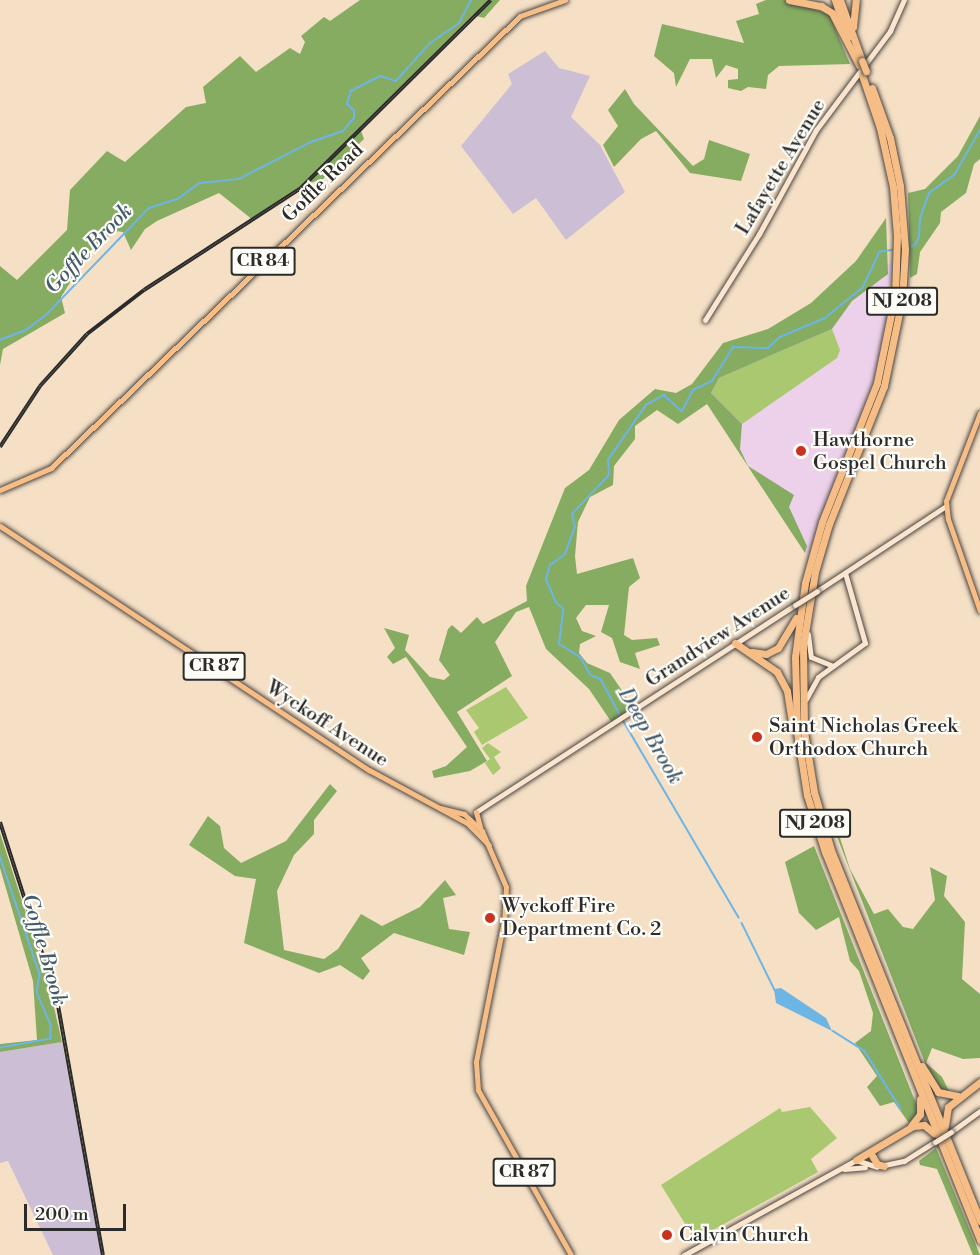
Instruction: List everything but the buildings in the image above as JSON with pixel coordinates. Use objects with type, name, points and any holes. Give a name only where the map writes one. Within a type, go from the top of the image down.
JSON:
[{"type":"highway","points":[[789,0],[821,6],[831,13],[860,63]]},
{"type":"highway","name":"NJ 208","points":[[835,0],[864,73],[898,175],[904,236],[902,299],[884,386],[829,524],[806,596],[795,682],[802,769],[825,852],[980,1240]]},
{"type":"highway","name":"NJ 208","points":[[840,0],[857,47],[860,63]]},
{"type":"highway","points":[[856,0],[852,19],[857,47]]},
{"type":"highway","points":[[735,643],[757,654],[778,648],[791,631],[806,596]]},
{"type":"highway","name":"NJ 208","points":[[806,596],[802,669],[806,744],[828,838],[980,1221]]},
{"type":"highway","points":[[735,643],[771,666],[784,683],[802,769]]},
{"type":"highway","points":[[899,1020],[935,1089],[949,1096],[963,1094]]},
{"type":"highway","points":[[908,1060],[921,1106],[918,1118],[909,1128]]},
{"type":"highway","points":[[967,1188],[944,1117],[948,1107],[979,1084]]},
{"type":"highway","points":[[856,1160],[909,1128],[920,1124],[930,1128],[950,1164]]},
{"type":"highway","points":[[870,1152],[869,1162],[880,1166]]},
{"type":"main road","name":"Goffle Road","points":[[0,490],[51,468],[520,16],[565,0]]},
{"type":"main road","points":[[980,413],[950,484],[946,506],[980,611]]},
{"type":"main road","name":"Wyckoff Avenue","points":[[0,526],[343,753],[429,805],[469,821],[482,831],[502,873],[507,895],[476,1062],[478,1090],[571,1255]]},
{"type":"main road","points":[[469,821],[476,812]]},
{"type":"main road","points":[[476,812],[482,831]]},
{"type":"main road","name":"Wyckoff Avenue","points":[[469,821],[489,845]]},
{"type":"street","name":"Lafayette Avenue","points":[[705,320],[759,234],[816,130],[890,31],[904,0]]},
{"type":"street","name":"Grandview Avenue","points":[[476,812],[946,506]]},
{"type":"street","points":[[806,744],[807,692],[831,665],[865,643],[845,573]]},
{"type":"street","points":[[806,596],[809,653],[816,662],[831,665]]},
{"type":"street","points":[[831,1174],[904,1161],[980,1112]]},
{"type":"street","points":[[684,1255],[856,1160],[880,1166]]},
{"type":"shaded area","points":[[545,51],[559,68],[590,76],[571,117],[600,145],[625,192],[566,240],[536,198],[513,214],[461,146],[512,84],[508,74]]},
{"type":"shaded area","points":[[892,261],[888,319],[877,371],[808,555],[708,403],[720,362],[825,313]]},
{"type":"shaded area","points":[[62,1042],[104,1255],[53,1255],[8,1161],[0,1163],[0,1052]]},
{"type":"green space","points":[[360,0],[500,0],[484,18],[473,15],[360,128],[364,139],[323,179],[301,186],[253,220],[219,193],[157,221],[145,229],[131,250],[123,232],[115,231],[90,251],[61,297],[65,313],[3,349],[0,365],[0,266],[17,280],[67,230],[70,190],[107,151],[125,162],[186,107],[206,103],[203,87],[240,56],[256,72],[290,48],[300,54],[305,42],[301,36],[324,17],[330,21]]},
{"type":"green space","points":[[766,0],[784,0],[829,14],[850,64],[779,66],[768,75],[766,89],[748,87],[741,91],[728,88],[728,80],[738,79],[738,69],[726,65],[716,78],[712,59],[690,59],[676,87],[674,73],[654,56],[662,24],[744,43],[736,21],[759,14],[756,4]]},
{"type":"green space","points":[[625,89],[634,104],[693,166],[704,159],[709,140],[750,154],[741,181],[690,173],[656,131],[641,139],[614,167],[603,145],[618,126],[608,110]]},
{"type":"green space","points":[[980,116],[980,159],[974,164],[966,193],[941,212],[940,223],[920,252],[917,274],[910,278],[908,193],[925,189],[958,156]]},
{"type":"green space","points":[[886,218],[888,274],[852,301],[832,329],[719,378],[711,393],[742,424],[740,449],[748,466],[794,495],[789,507],[807,546],[805,553],[707,404],[678,424],[657,410],[635,426],[635,439],[614,466],[613,485],[590,497],[578,522],[575,556],[577,574],[633,558],[640,578],[629,587],[624,635],[632,640],[657,638],[660,645],[635,653],[640,669],[620,662],[612,638],[601,632],[609,605],[586,605],[576,618],[582,631],[596,636],[580,644],[579,653],[587,663],[610,673],[634,708],[612,723],[589,689],[546,649],[529,607],[516,612],[495,642],[512,676],[457,712],[487,761],[470,771],[434,778],[432,771],[446,766],[467,747],[406,657],[393,664],[387,657],[395,648],[384,628],[409,635],[405,650],[430,677],[444,680],[450,675],[439,660],[448,629],[452,625],[461,633],[477,617],[483,624],[527,601],[526,586],[565,488],[589,470],[619,420],[655,389],[676,393],[692,384],[723,343],[768,329],[811,303],[856,261]]},
{"type":"green space","points":[[832,329],[840,350],[837,358],[742,424],[711,393],[719,378]]},
{"type":"green space","points":[[506,687],[528,718],[482,745],[474,732],[479,728],[466,710]]},
{"type":"green space","points":[[488,743],[501,752],[494,757],[501,768],[493,775],[485,763],[490,759],[482,748]]},
{"type":"green space","points":[[330,784],[337,791],[314,820],[314,834],[294,855],[277,891],[284,950],[324,959],[338,949],[361,914],[382,926],[420,907],[445,880],[456,895],[443,898],[449,929],[470,932],[464,955],[394,933],[361,958],[370,971],[363,980],[340,965],[319,973],[244,943],[256,879],[235,876],[189,845],[208,816],[220,826],[224,848],[241,863],[286,841]]},
{"type":"green space","points":[[827,811],[832,813],[850,869],[874,914],[888,909],[903,927],[913,929],[935,900],[930,867],[947,876],[944,896],[965,922],[962,979],[980,994],[980,1058],[963,1059],[932,1048],[926,1063],[942,1077],[952,1097],[936,1091]]},
{"type":"green space","points":[[0,833],[48,981],[62,1042],[0,1052],[0,1044],[37,1040],[33,981],[0,868]]},
{"type":"green space","points":[[814,846],[919,1111],[909,1123],[894,1102],[880,1106],[867,1087],[877,1076],[855,1043],[871,1031],[873,1013],[859,971],[850,961],[839,917],[816,930],[799,913],[785,862]]},
{"type":"green space","points":[[810,1107],[837,1138],[811,1159],[818,1172],[695,1240],[661,1185],[780,1108],[782,1112]]},
{"type":"green space","points":[[936,1148],[980,1255],[973,1255],[937,1169],[920,1165],[919,1161]]},
{"type":"water","points":[[781,988],[826,1018],[832,1031],[776,1003],[774,989]]},
{"type":"waterway","name":"Goffle Brook","points":[[0,340],[26,330],[46,315],[149,208],[179,198],[200,183],[239,179],[311,142],[343,131],[354,118],[354,111],[347,104],[351,91],[380,76],[396,81],[429,44],[459,23],[471,0]]},
{"type":"waterway","name":"Deep Brook","points":[[908,247],[915,245],[919,237],[920,218],[929,193],[955,174],[980,130]]},
{"type":"waterway","name":"Deep Brook","points":[[620,716],[601,680],[590,675],[581,658],[559,644],[563,609],[556,603],[546,579],[550,565],[565,554],[575,527],[572,514],[609,475],[608,460],[646,405],[664,395],[682,411],[693,390],[712,381],[733,347],[768,348],[780,337],[825,318],[863,287],[879,252],[892,250]]},
{"type":"waterway","name":"Deep Brook","points":[[623,720],[739,918]]},
{"type":"waterway","name":"Goffle Brook","points":[[0,856],[40,974],[37,992],[51,1025],[51,1039],[0,1048]]},
{"type":"waterway","name":"Deep Brook","points":[[742,923],[775,990]]},
{"type":"waterway","name":"Deep Brook","points":[[833,1031],[864,1050],[901,1109]]},
{"type":"railway","points":[[0,447],[40,386],[87,334],[144,290],[301,188],[491,0]]},
{"type":"railway","points":[[0,822],[57,1000],[103,1255]]},
{"type":"place","name":"Hawthorne Gospel Church","points":[[801,451]]},
{"type":"place","name":"Saint Nicholas Greek Orthodox Church","points":[[757,737]]},
{"type":"place","name":"Wyckoff Fire Department Co. 2","points":[[490,918]]},
{"type":"place","name":"Calvin Church","points":[[667,1235]]}]
